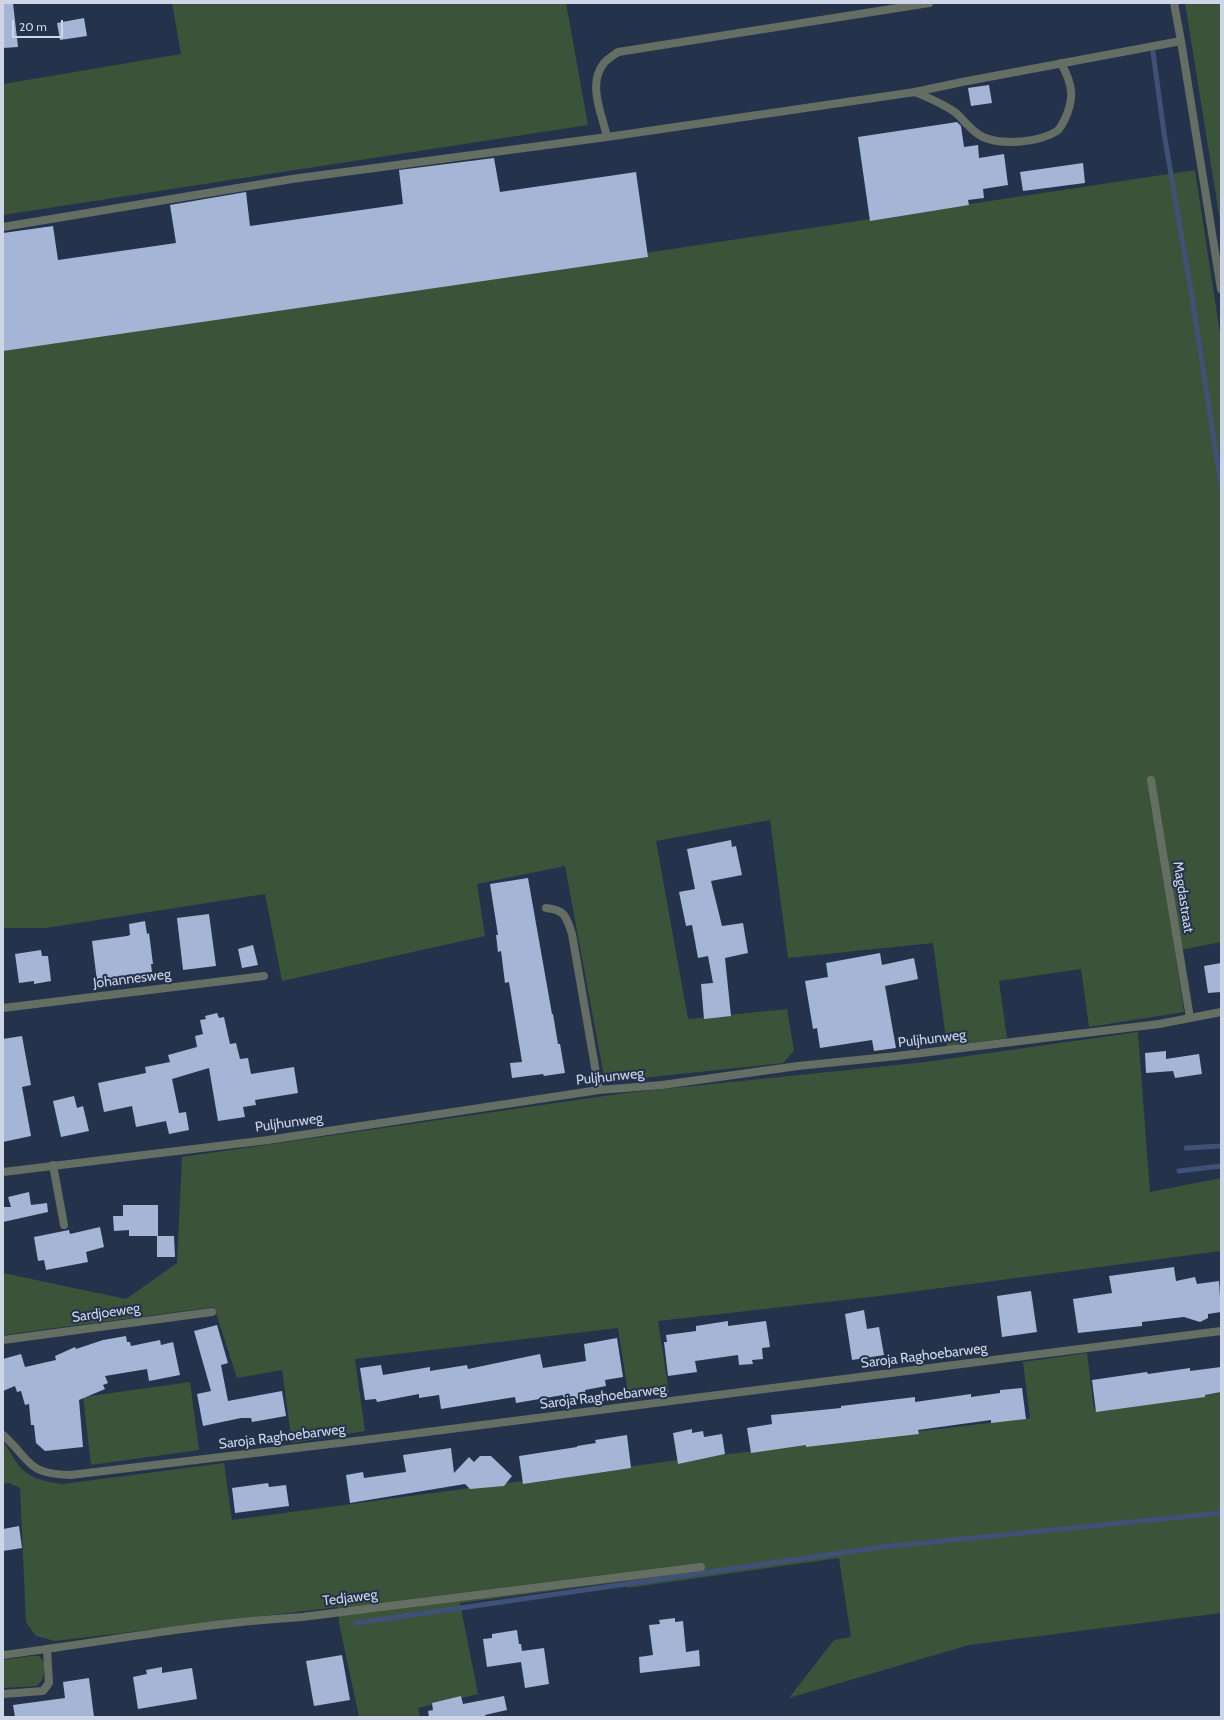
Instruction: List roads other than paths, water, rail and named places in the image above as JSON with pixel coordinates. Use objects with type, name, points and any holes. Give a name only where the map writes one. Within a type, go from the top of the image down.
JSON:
[{"type":"street","points":[[608,137],[595,87],[596,76],[604,62],[618,52],[929,3]]},
{"type":"street","points":[[1174,3],[1221,290]]},
{"type":"street","points":[[3,227],[292,179],[608,137],[915,92],[1181,41]]},
{"type":"street","points":[[915,92],[934,100],[956,113],[982,137],[998,142],[1039,139],[1059,130],[1070,109],[1072,92],[1069,77],[1061,64]]},
{"type":"street","name":"Magdastraat","points":[[1151,780],[1190,1018]]},
{"type":"street","points":[[546,908],[558,909],[566,917],[572,934],[599,1090]]},
{"type":"street","name":"Johannesweg","points":[[3,1008],[264,976]]},
{"type":"street","name":"Puljhunweg","points":[[3,1172],[268,1140],[599,1090],[662,1085],[798,1066],[897,1056],[1159,1024],[1221,1012]]},
{"type":"street","points":[[53,1165],[64,1225]]},
{"type":"street","name":"Sardjoeweg","points":[[3,1340],[212,1312]]},
{"type":"street","name":"Saroja Raghoebarweg","points":[[3,1435],[30,1465],[43,1472],[70,1475],[364,1440],[1221,1331]]},
{"type":"street","name":"Tedjaweg","points":[[3,1656],[166,1630],[254,1620],[302,1617],[702,1568]]},
{"type":"street","points":[[3,1694],[42,1691],[49,1683],[47,1649]]},
{"type":"waterway","points":[[1153,52],[1164,133],[1192,297],[1221,486]]},
{"type":"waterway","points":[[1186,1148],[1221,1146]]},
{"type":"waterway","points":[[1179,1171],[1221,1166]]},
{"type":"waterway","points":[[356,1623],[882,1547],[1221,1513]]}]
